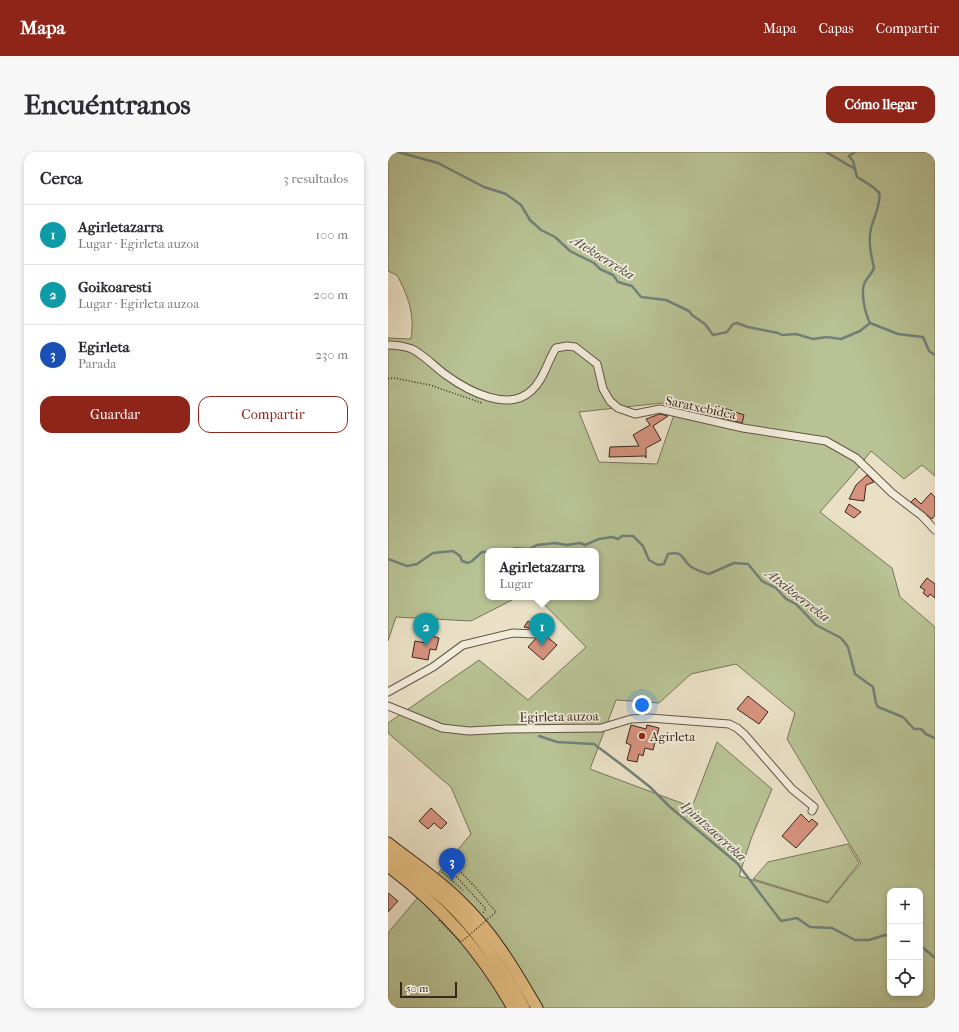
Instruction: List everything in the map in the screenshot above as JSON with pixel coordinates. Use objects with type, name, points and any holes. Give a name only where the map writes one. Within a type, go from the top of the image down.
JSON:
[{"type":"main road","points":[[388,843],[429,873],[470,911],[489,933],[513,967],[536,1008]]},
{"type":"main road","points":[[388,854],[432,889],[461,916],[497,962],[524,1008]]},
{"type":"main road","points":[[388,866],[429,899],[461,932],[485,962],[513,1008]]},
{"type":"street","name":"Saratxebidea","points":[[388,345],[404,346],[414,350],[448,376],[479,393],[499,400],[512,401],[524,397],[533,389],[542,376],[549,359],[556,348],[567,346],[575,347],[597,364],[604,389],[610,401],[618,408],[636,414],[660,409],[743,428],[826,441],[856,458],[892,493],[922,516],[935,530]]},
{"type":"street","points":[[388,692],[433,666],[464,645],[513,633],[535,634]]},
{"type":"street","name":"Egirleta auzoa","points":[[388,706],[442,728],[469,731],[601,728],[631,719],[650,718],[728,724],[737,728],[745,735],[792,789],[814,807],[812,811]]},
{"type":"path","points":[[388,379],[394,378],[430,385],[486,404]]},
{"type":"path","points":[[439,920],[461,942],[496,912],[456,867],[452,872],[486,909],[483,913]]},
{"type":"path","points":[[438,871],[446,874],[468,895]]},
{"type":"green space","points":[[388,152],[935,152],[935,476],[922,465],[904,479],[871,451],[820,512],[892,568],[900,597],[935,627],[935,1008],[388,1008],[388,933],[471,834],[451,787],[388,733],[388,723],[479,660],[528,700],[586,647],[540,600],[599,600],[599,548],[485,548],[485,600],[512,600],[471,621],[396,617],[388,641],[388,338],[411,339],[412,330],[410,306],[397,275],[388,271]],"holes":[[[662,403],[677,406],[657,464],[599,462],[579,412]],[[736,664],[795,713],[787,739],[861,863],[828,903],[739,876],[751,839],[772,789],[717,742],[692,807],[590,769],[616,700],[659,703],[691,674]]]},
{"type":"green space","points":[[848,844],[859,863],[828,902],[753,879],[768,862]]},
{"type":"building","points":[[718,406],[744,415],[742,423],[714,416]]},
{"type":"building","points":[[660,414],[668,416],[653,426],[661,440],[646,448],[646,458],[645,456],[609,457],[610,447],[639,446],[633,435],[650,425],[646,419]]},
{"type":"building","points":[[867,475],[874,482],[866,485],[864,501],[849,499],[856,485]]},
{"type":"building","points":[[931,493],[935,497],[935,515],[932,519],[911,502],[915,498],[921,504]]},
{"type":"building","points":[[849,504],[861,512],[854,518],[845,512]]},
{"type":"building","points":[[927,578],[935,584],[935,598],[930,594],[928,597],[923,593],[925,590],[920,587]]},
{"type":"building","points":[[528,621],[557,645],[543,660],[528,647],[540,634],[537,630],[524,627]]},
{"type":"building","points":[[428,635],[439,638],[436,650],[430,649],[428,660],[412,657],[415,641],[426,643]]},
{"type":"building","points":[[748,696],[768,712],[759,724],[737,709]]},
{"type":"building","name":"Agirleta","points":[[631,725],[646,729],[647,725],[659,728],[653,750],[645,748],[643,756],[639,754],[637,762],[627,760],[631,745],[626,743]]},
{"type":"building","points":[[431,808],[447,823],[441,829],[434,823],[428,829],[419,821]]},
{"type":"building","points":[[801,814],[809,822],[812,819],[818,824],[796,848],[782,836]]},
{"type":"building","points":[[388,893],[398,901],[388,912]]},
{"type":"waterway","name":"Atekoerreka","points":[[398,152],[438,163],[484,187],[506,194],[521,205],[530,220],[541,230],[555,237],[570,251],[594,263],[600,269],[613,275],[618,282],[632,286],[641,297],[666,300],[689,311],[692,315],[705,324],[713,335],[727,332],[733,324],[737,323],[782,335],[796,334],[813,339],[827,337],[841,339],[860,331],[870,323]]},
{"type":"waterway","points":[[826,152],[855,169]]},
{"type":"waterway","name":"Atekoerreka","points":[[855,152],[849,156],[853,161],[857,177],[869,184],[879,193],[880,196],[870,233],[870,248],[874,268],[865,282],[863,291],[868,319],[870,323],[898,334],[923,337],[929,351],[935,355]]},
{"type":"waterway","name":"Atxikoerreka","points":[[531,548],[537,545],[555,543],[567,545],[580,543],[585,545],[599,539],[612,537],[618,539],[622,536],[633,536],[643,546],[649,560],[658,565],[664,564],[668,554],[676,553],[680,555],[692,568],[709,574],[734,563],[748,564],[762,581],[776,588],[786,599],[796,604],[816,625],[841,638],[848,647],[855,674],[873,687],[878,707],[903,717],[914,729],[921,729],[926,734],[935,738]]},
{"type":"waterway","name":"Atxikoerreka","points":[[388,559],[407,566],[417,564],[433,553],[453,551],[460,556],[462,561],[468,563],[482,552],[485,552]]},
{"type":"waterway","name":"Ipintzaerreka","points":[[539,736],[557,742],[594,744],[626,768],[737,863],[781,921],[797,918],[810,927],[832,928],[855,940],[869,940],[887,935]]},
{"type":"waterway","name":"Ipintzaerreka","points":[[923,948],[935,958]]},
{"type":"place","name":"Goikoaresti","points":[[426,646]]},
{"type":"place","name":"Agirletazarra","points":[[542,646]]},
{"type":"place","name":"Agirleta","points":[[642,736]]},
{"type":"place","name":"Egirleta","points":[[452,881]]}]
